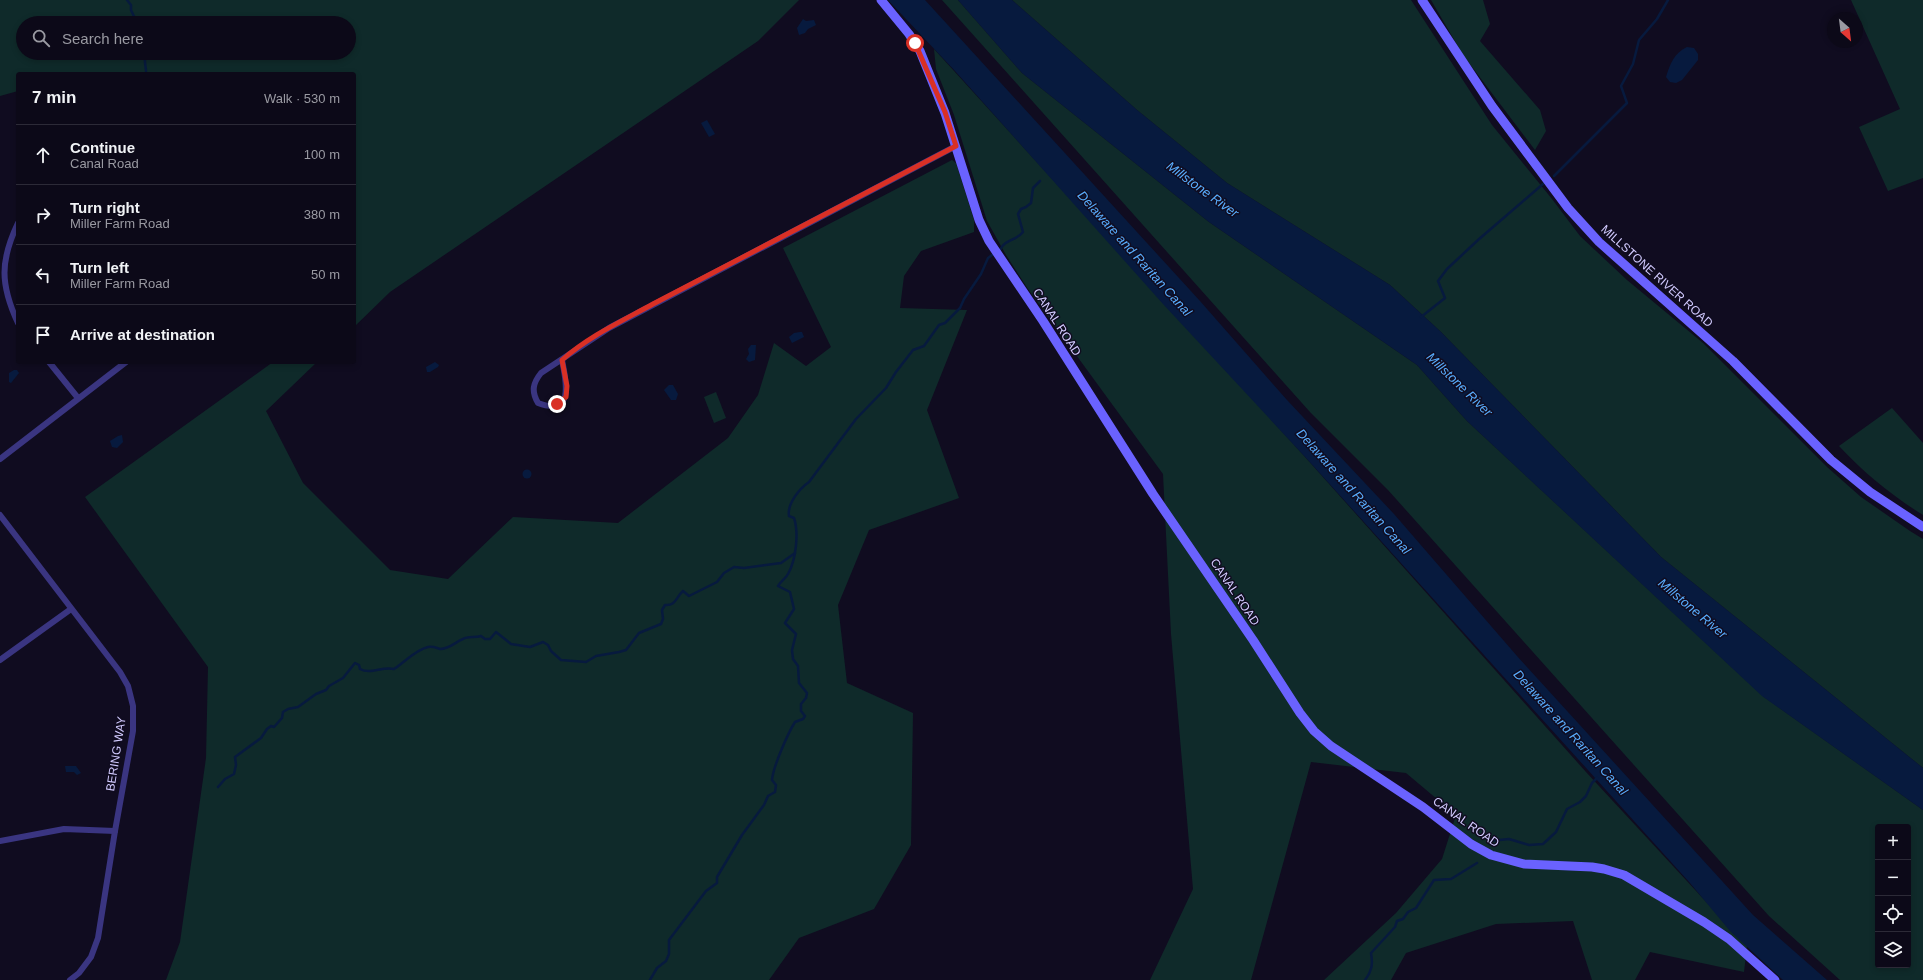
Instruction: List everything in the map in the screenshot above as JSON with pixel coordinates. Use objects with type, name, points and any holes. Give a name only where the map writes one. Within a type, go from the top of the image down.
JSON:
[{"type":"street","name":"CANAL ROAD","points":[[881,0],[909,34],[920,51],[945,112],[979,220],[992,247],[1043,321],[1153,494],[1253,640],[1300,713],[1314,731],[1331,746],[1424,807],[1471,844],[1491,855],[1524,864],[1592,867],[1624,875],[1704,922],[1729,939],[1775,980]]},
{"type":"street","name":"MILLSTONE RIVER ROAD","points":[[1422,0],[1492,106],[1568,208],[1599,242],[1723,352],[1836,465],[1875,496],[1923,526]]},
{"type":"street","points":[[562,360],[567,386],[566,397],[562,402],[552,406],[538,403],[533,392],[536,379],[541,373],[562,360],[571,351],[609,328],[956,146]]},
{"type":"street","points":[[16,227],[5,249],[1,281],[3,296],[16,319]]},
{"type":"street","points":[[51,364],[78,398]]},
{"type":"street","points":[[0,459],[123,364]]},
{"type":"street","name":"BERING WAY","points":[[0,515],[71,610],[120,672],[128,686],[133,706],[134,731],[115,831],[98,938],[91,957],[79,973],[70,980]]},
{"type":"street","points":[[0,660],[71,610]]},
{"type":"street","points":[[0,841],[64,829],[115,831]]},
{"type":"green space","points":[[0,0],[799,0],[758,41],[390,292],[356,325],[356,72],[16,72],[16,92],[0,96]]},
{"type":"green space","points":[[942,0],[958,0],[1022,73],[1209,222],[1417,365],[1467,421],[1764,697],[1923,810],[1923,980],[1840,980],[1769,916],[1388,490],[1310,412]]},
{"type":"green space","points":[[1012,0],[1411,0],[1492,125],[1580,236],[1627,280],[1703,343],[1827,467],[1861,497],[1923,539],[1923,768],[1661,557],[1441,332],[1390,285],[1227,183],[1137,110]]},
{"type":"green space","points":[[1431,0],[1483,0],[1490,24],[1480,41],[1540,110],[1546,131],[1535,150],[1463,55]]},
{"type":"green space","points":[[1851,0],[1923,0],[1923,178],[1888,191],[1859,127],[1900,109],[1863,27],[1863,12],[1856,12]]},
{"type":"green space","points":[[934,49],[1306,458],[1586,772],[1747,946],[1744,972],[1650,952],[1635,980],[1592,980],[1573,921],[1496,924],[1406,953],[1391,980],[1324,980],[1396,913],[1442,859],[1456,815],[1406,773],[1311,762],[1251,980],[1150,980],[1193,889],[1171,634],[1163,474],[1028,289],[1006,255],[987,221],[954,115],[936,69]]},
{"type":"green space","points":[[952,160],[956,163],[974,220],[974,232],[921,251],[904,276],[900,308],[967,310],[927,410],[959,498],[869,530],[838,605],[847,683],[913,713],[911,845],[874,909],[799,938],[769,980],[166,980],[180,942],[206,758],[208,667],[85,497],[270,364],[315,364],[266,411],[303,483],[390,570],[448,579],[513,517],[618,523],[728,438],[758,395],[774,343],[806,366],[831,347],[783,248]]},
{"type":"green space","points":[[716,392],[726,418],[714,423],[704,397]]},
{"type":"green space","points":[[1892,408],[1923,443],[1923,515],[1878,483],[1839,446]]},
{"type":"water","name":"Delaware and Raritan Canal","points":[[888,0],[925,0],[1200,301],[1287,400],[1394,514],[1517,656],[1753,915],[1827,980],[1783,980],[1730,931],[1690,883],[1307,459],[1163,304],[955,71]]},
{"type":"water","name":"Millstone River","points":[[958,0],[1012,0],[1137,110],[1227,183],[1390,285],[1441,332],[1661,557],[1923,768],[1923,810],[1762,696],[1467,421],[1417,365],[1209,222],[1022,73]]},
{"type":"water","points":[[803,19],[806,21],[814,20],[816,25],[808,29],[805,33],[799,35],[797,28]]},
{"type":"water","points":[[1687,47],[1694,48],[1698,54],[1698,60],[1682,80],[1676,83],[1670,82],[1666,77],[1671,63],[1679,52]]},
{"type":"water","points":[[707,120],[715,134],[709,137],[701,123]]},
{"type":"water","points":[[802,332],[804,337],[792,343],[789,337],[794,333]]},
{"type":"water","points":[[751,345],[756,345],[755,360],[749,362],[746,359],[749,354],[748,349]]},
{"type":"water","points":[[435,362],[439,365],[438,367],[430,372],[427,372],[426,367]]},
{"type":"water","points":[[17,370],[19,373],[11,383],[9,382],[9,373]]},
{"type":"water","points":[[669,385],[673,385],[678,394],[676,400],[671,400],[664,390]]},
{"type":"water","points":[[122,435],[123,442],[117,448],[112,447],[110,441]]},
{"type":"water","points":[[527,469],[532,474],[527,479],[522,474]]},
{"type":"water","points":[[65,766],[76,766],[81,773],[77,775],[74,772],[66,772]]},
{"type":"waterway","points":[[127,0],[131,5],[131,10],[134,16]]},
{"type":"waterway","points":[[1554,176],[1627,103],[1621,86],[1633,64],[1639,40],[1657,19],[1668,0]]},
{"type":"waterway","points":[[145,60],[146,71]]},
{"type":"waterway","points":[[1000,250],[1002,246],[1023,232],[1018,214],[1021,209],[1031,203],[1033,188],[1040,181]]},
{"type":"waterway","points":[[1421,317],[1445,298],[1438,281],[1447,269],[1543,184]]},
{"type":"waterway","points":[[650,980],[657,968],[666,961],[669,954],[669,940],[706,891],[717,883],[717,877],[742,835],[764,805],[768,796],[775,792],[776,785],[772,780],[781,750],[795,722],[803,719],[805,716],[801,711],[801,704],[806,698],[807,693],[799,683],[798,666],[793,659],[792,650],[796,634],[785,623],[794,609],[790,592],[778,586],[788,574],[795,554],[796,524],[794,518],[789,516],[792,502],[801,489],[809,482],[856,419],[886,388],[913,350],[924,346],[939,325],[945,323],[960,308],[964,299],[981,274],[988,258],[992,255]]},
{"type":"waterway","points":[[218,787],[225,779],[234,774],[236,765],[235,757],[261,738],[267,729],[271,726],[274,727],[282,718],[283,712],[288,709],[298,707],[316,694],[326,690],[329,686],[343,678],[355,663],[364,671],[390,668],[394,669],[414,653],[428,647],[444,649],[460,640],[481,636],[485,639],[490,639],[496,632],[511,644],[530,647],[543,642],[548,645],[551,651],[561,660],[586,662],[596,656],[626,650],[639,633],[661,624],[663,619],[662,610],[665,605],[674,603],[683,591],[689,596],[717,582],[724,573],[734,567],[744,568],[781,563],[795,553]]},
{"type":"waterway","name":"Delaware and Raritan Canal","points":[[1489,844],[1490,841],[1509,839],[1529,845],[1543,844],[1556,832],[1567,809],[1580,802],[1586,796],[1592,783],[1597,778]]},
{"type":"waterway","points":[[1365,980],[1371,967],[1371,953],[1395,927],[1397,921],[1403,919],[1408,912],[1416,908],[1434,880],[1451,879],[1477,863]]},
{"type":"route","points":[[557,404],[562,402],[566,397],[567,386],[562,360],[571,351],[653,304],[956,146],[945,112],[920,51],[915,43]]}]
